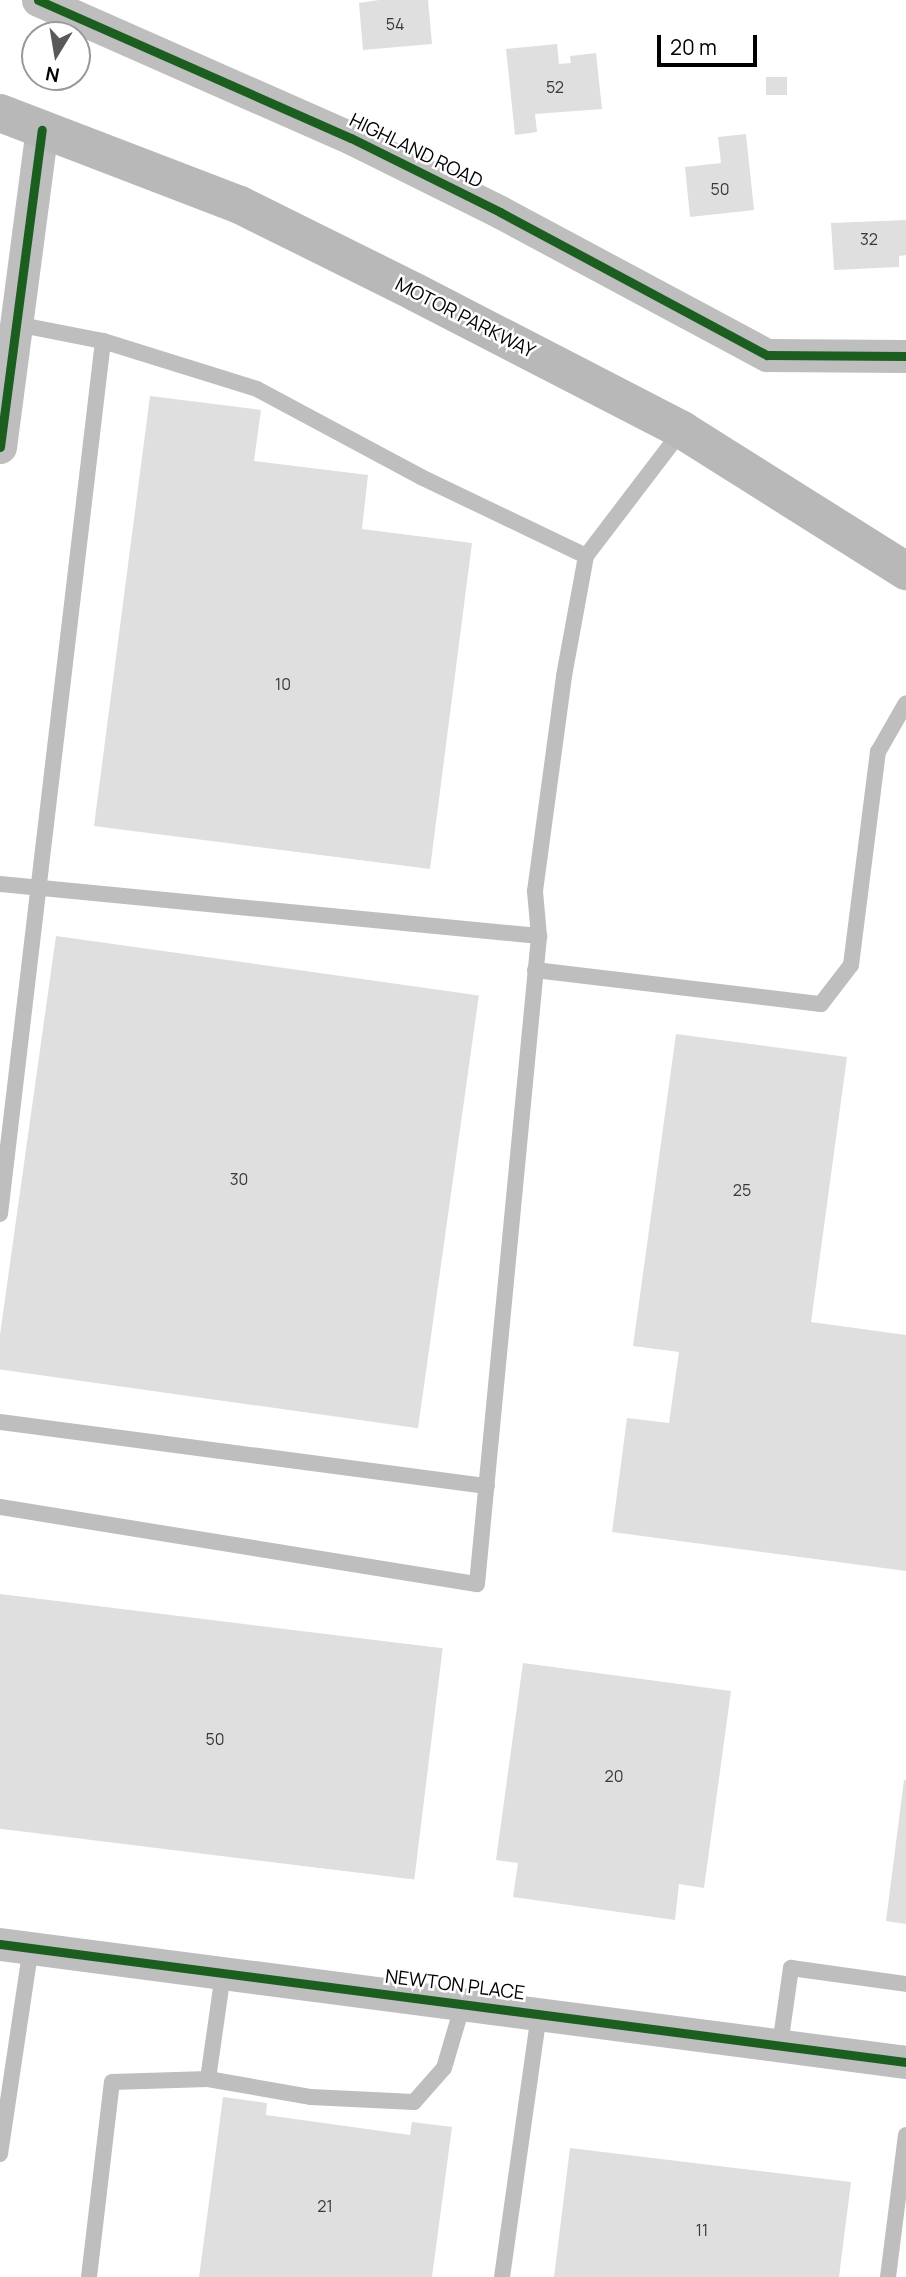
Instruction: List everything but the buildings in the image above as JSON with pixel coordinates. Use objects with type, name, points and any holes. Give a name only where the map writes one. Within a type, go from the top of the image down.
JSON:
[{"type":"main road","name":"MOTOR PARKWAY","points":[[0,113],[240,205],[682,430],[906,571]]},
{"type":"street","name":"HIGHLAND ROAD","points":[[38,0],[351,138],[500,212],[767,355],[906,356]]},
{"type":"street","points":[[0,447],[42,130]]},
{"type":"street","name":"NEWTON PLACE","points":[[15,1946],[906,2062]]},
{"type":"lane","points":[[16,324],[103,341],[257,389],[421,477],[586,556]]},
{"type":"lane","points":[[0,1214],[103,341]]},
{"type":"lane","points":[[0,1507],[477,1584],[539,936],[535,891],[586,556],[682,430]]},
{"type":"lane","points":[[536,970],[821,1004],[851,965],[878,752],[906,703]]},
{"type":"lane","points":[[0,884],[539,936]]},
{"type":"lane","points":[[0,1422],[487,1486]]},
{"type":"lane","points":[[0,2154],[15,1946]]},
{"type":"lane","points":[[779,2045],[791,1968],[906,1984]]},
{"type":"lane","points":[[208,2079],[223,1973]]},
{"type":"lane","points":[[89,2277],[113,2082],[208,2079],[311,2097],[414,2102],[444,2068],[463,2004]]},
{"type":"lane","points":[[502,2277],[539,2014]]},
{"type":"lane","points":[[888,2277],[906,2135]]},
{"type":"cycle path","points":[[38,0],[351,138],[500,212],[767,355],[906,356]]},
{"type":"cycle path","points":[[0,447],[42,130]]},
{"type":"cycle path","points":[[0,1944],[906,2062]]}]
